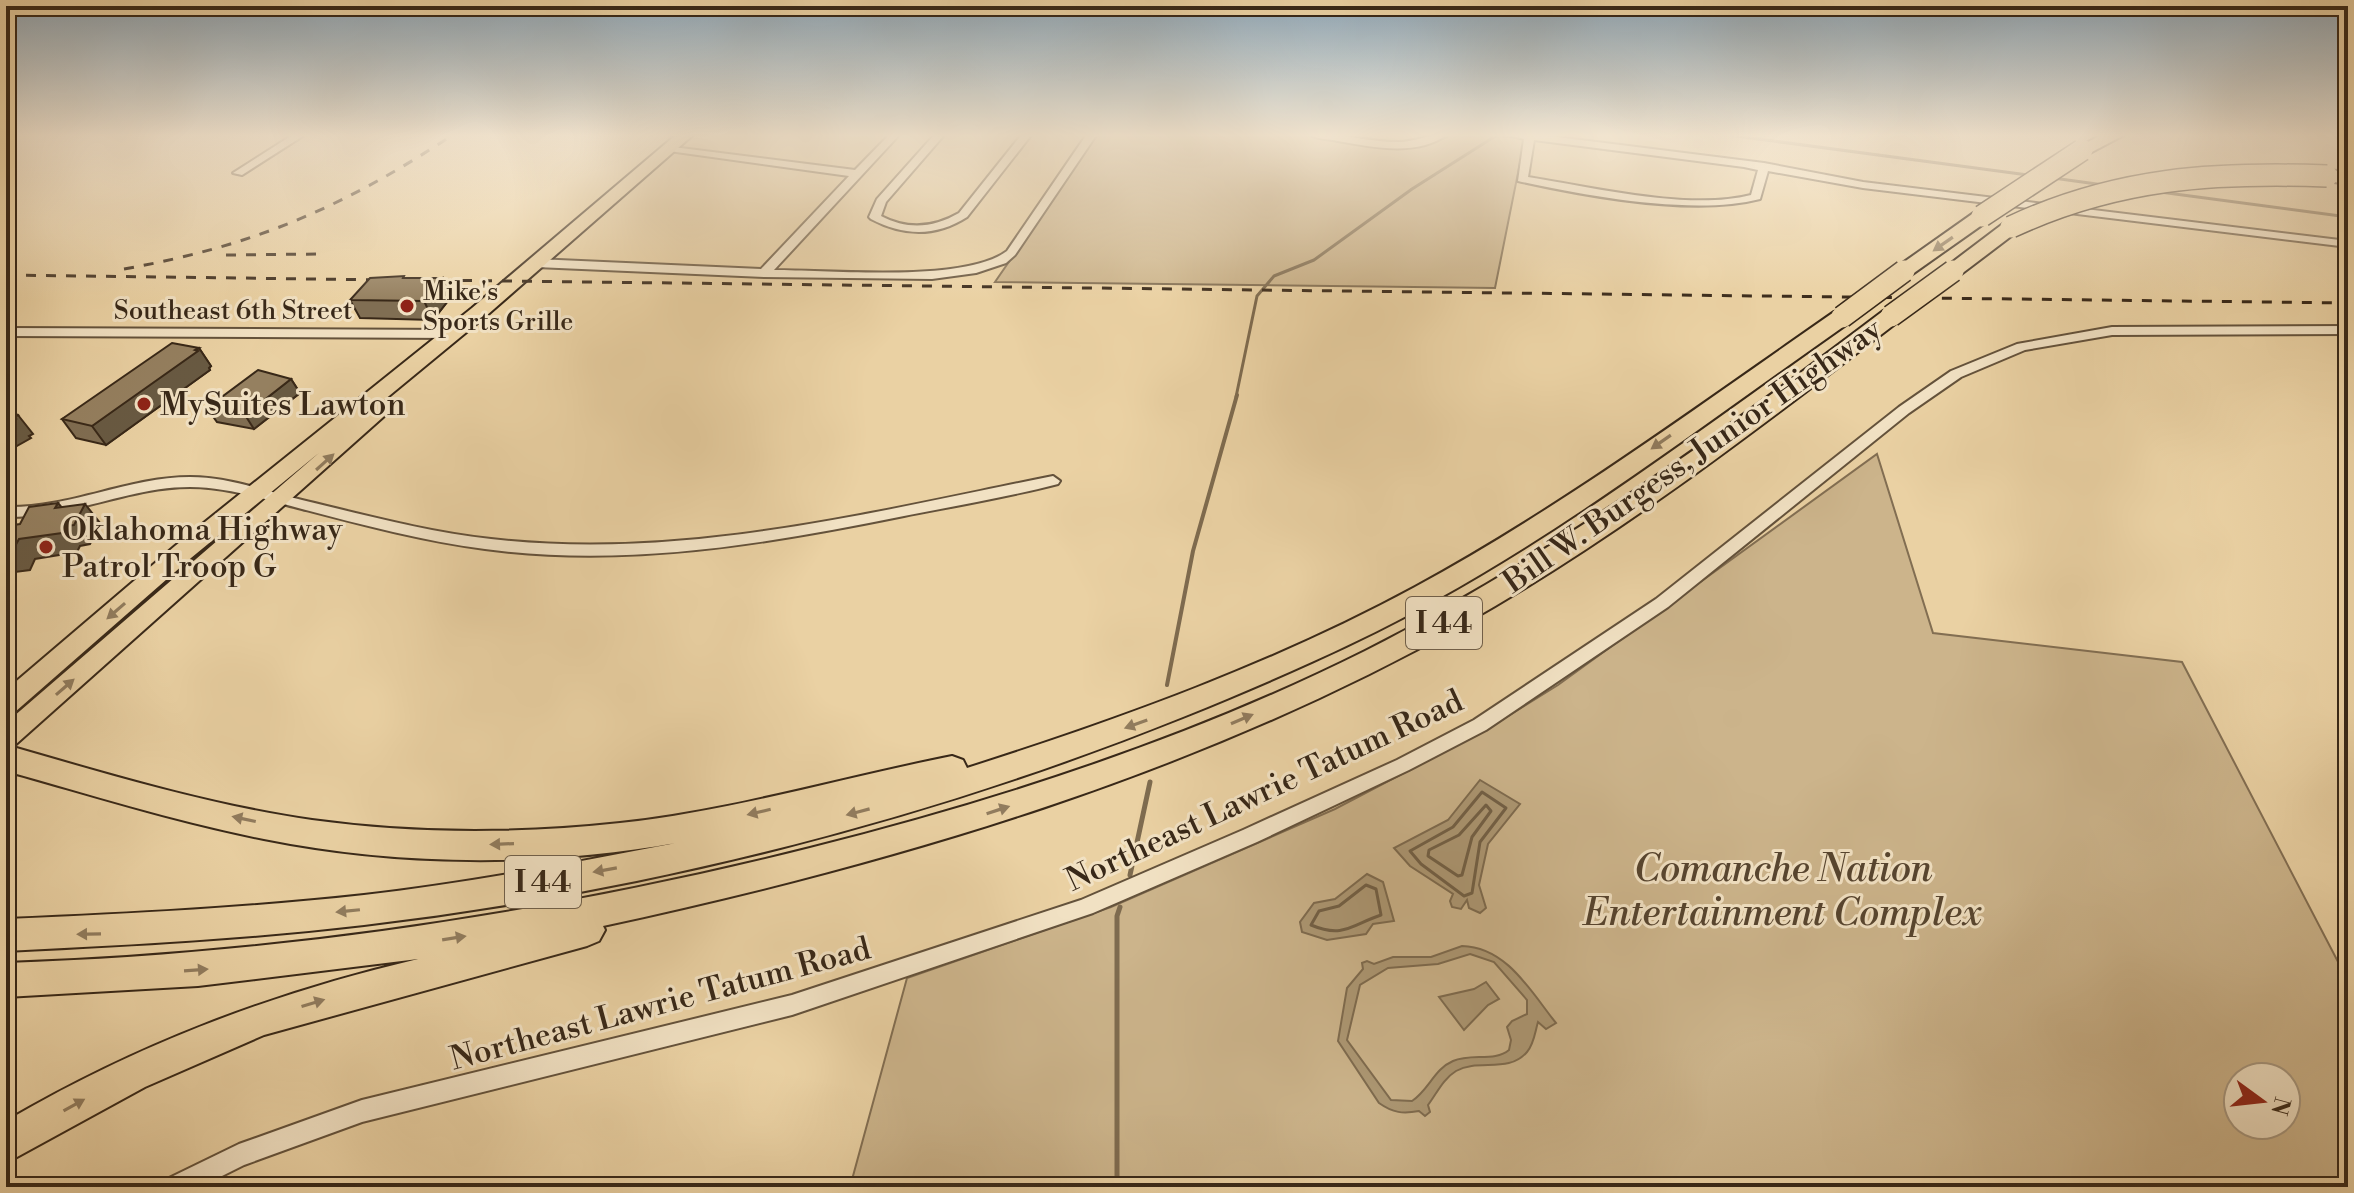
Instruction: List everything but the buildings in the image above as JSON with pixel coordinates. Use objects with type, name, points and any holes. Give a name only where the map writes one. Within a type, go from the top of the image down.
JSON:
[{"type":"highway","name":"Bill W. Burgess, Junior Highway","points":[[6,935],[102,934],[380,907],[505,889],[643,863],[784,832],[938,789],[1169,712],[1285,662],[1424,595],[1541,525],[2022,190]]},
{"type":"highway","name":"Bill W. Burgess, Junior Highway","points":[[6,980],[80,979],[219,968],[491,932],[673,897],[853,853],[1084,781],[1310,690],[1452,618],[1573,546],[1760,416],[2011,227],[2064,202],[2118,190]]},
{"type":"highway","points":[[1310,690],[1439,602],[1541,525]]},
{"type":"highway","points":[[1285,662],[1573,546]]},
{"type":"highway","points":[[6,758],[225,815],[310,832],[423,844],[483,845],[621,837],[682,828],[889,780],[1067,748]]},
{"type":"highway","points":[[6,1143],[115,1082],[188,1048],[264,1018],[348,992],[484,960],[853,853]]},
{"type":"main road","points":[[6,705],[183,552],[454,334],[621,190]]},
{"type":"main road","points":[[6,738],[282,500],[438,358],[454,334]]},
{"type":"main road","points":[[73,648],[103,655]]},
{"type":"street","points":[[764,273],[843,190]]},
{"type":"street","points":[[891,190],[881,201],[875,217],[903,229],[931,229],[951,224],[963,215],[983,190]]},
{"type":"street","points":[[536,263],[764,273],[932,275],[972,270],[1002,260],[1011,253],[1054,190]]},
{"type":"street","points":[[1605,190],[1723,205],[1743,204],[1756,197],[1758,190]]},
{"type":"street","points":[[1906,190],[2348,244]]},
{"type":"street","name":"Northeast Lawrie Tatum Road","points":[[175,1187],[239,1155],[362,1111],[792,1005],[1086,907],[1250,836],[1403,765],[1480,725],[1541,686],[1662,603],[1904,410],[1956,374],[1989,360],[2022,347],[2112,331],[2348,330]]},
{"type":"street","name":"Southeast 6th Street","points":[[6,332],[454,334]]},
{"type":"street","points":[[6,512],[62,509],[190,482],[282,500],[433,538],[518,548],[614,549],[780,533],[1053,481]]},
{"type":"green space","points":[[1059,190],[1515,190],[1495,288],[995,282]]},
{"type":"green space","name":"Comanche Nation Entertainment Complex","points":[[1877,454],[1933,633],[2182,662],[2348,981],[2348,1187],[850,1187],[907,978],[1111,907],[1335,809],[1484,731],[1558,685]]},
{"type":"water","points":[[1480,780],[1520,804],[1488,844],[1479,885],[1486,908],[1480,913],[1469,908],[1467,900],[1461,909],[1452,907],[1450,901],[1453,894],[1410,866],[1394,848],[1448,820]]},
{"type":"water","points":[[1367,874],[1383,882],[1394,921],[1373,924],[1366,934],[1327,940],[1302,932],[1300,922],[1314,903],[1335,899]]},
{"type":"water","points":[[1462,946],[1492,954],[1516,973],[1556,1023],[1546,1029],[1538,1022],[1531,1045],[1519,1059],[1456,1071],[1440,1086],[1428,1105],[1430,1112],[1425,1116],[1419,1111],[1394,1111],[1379,1103],[1338,1041],[1347,988],[1363,969],[1362,963],[1367,961],[1374,964],[1393,957],[1431,957]],"holes":[[[1470,954],[1494,962],[1527,1000],[1527,1014],[1507,1027],[1511,1040],[1509,1050],[1497,1056],[1453,1061],[1441,1069],[1412,1101],[1391,1100],[1347,1040],[1360,985],[1388,968],[1438,964]]]},
{"type":"water","points":[[1486,982],[1499,999],[1488,1005],[1464,1030],[1439,997],[1474,989]]},
{"type":"waterway","points":[[1236,397],[1257,296],[1274,276],[1314,260],[1411,190]]},
{"type":"waterway","points":[[2160,192],[2348,217]]},
{"type":"waterway","points":[[1167,685],[1193,551],[1237,395]]},
{"type":"waterway","points":[[1130,875],[1150,782]]},
{"type":"waterway","points":[[1117,1187],[1117,916],[1120,907]]},
{"type":"railway","points":[[124,269],[171,260],[257,235],[361,190]]},
{"type":"railway","points":[[226,255],[321,254]]},
{"type":"railway","points":[[6,275],[390,280]]},
{"type":"railway","points":[[422,280],[2348,303]]},
{"type":"place","name":"Mike's Sports Grille","points":[[407,306]]},
{"type":"place","name":"MySuites Lawton","points":[[144,404]]},
{"type":"place","name":"Oklahoma Highway Patrol Troop G","points":[[46,547]]}]
